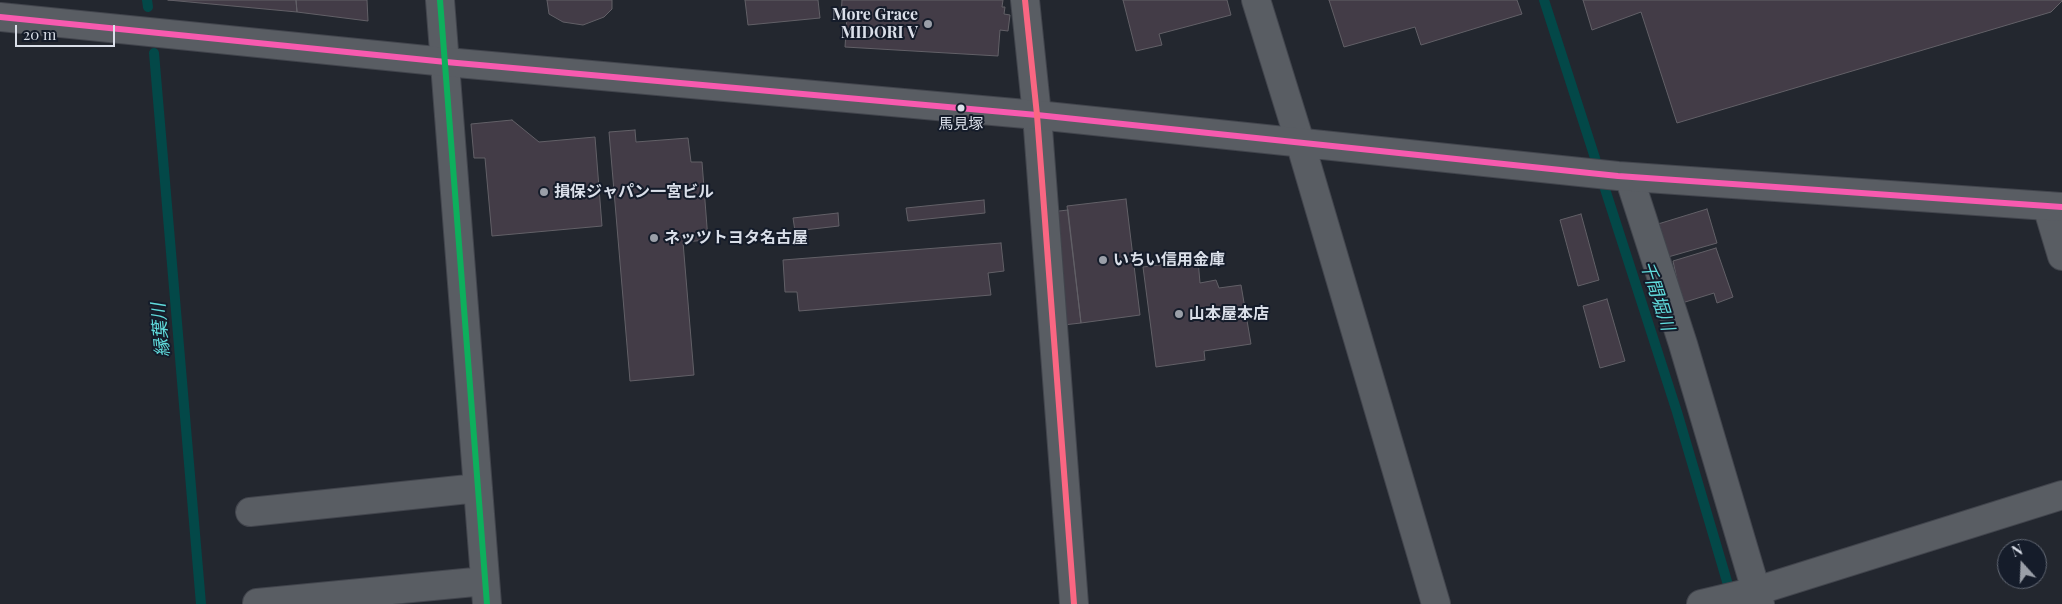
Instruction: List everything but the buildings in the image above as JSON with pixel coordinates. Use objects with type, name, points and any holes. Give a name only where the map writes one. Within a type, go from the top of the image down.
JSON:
[{"type":"street","points":[[257,603],[486,592],[440,0]]},
{"type":"street","points":[[1025,0],[1037,115],[1074,604]]},
{"type":"street","points":[[1256,0],[1300,142],[1436,604]]},
{"type":"street","points":[[0,17],[446,62],[1037,115],[1624,177],[2055,207],[2062,256]]},
{"type":"street","points":[[1624,177],[1683,344],[1753,596]]},
{"type":"street","points":[[250,512],[478,488]]},
{"type":"street","points":[[1709,602],[1753,596],[2062,495]]},
{"type":"waterway","name":"縁葉川","points":[[147,0],[148,7]]},
{"type":"waterway","name":"千間堀川","points":[[1544,0],[1677,412],[1731,595]]},
{"type":"waterway","name":"縁葉川","points":[[154,53],[201,604]]},
{"type":"transit line","points":[[440,0],[487,604]]},
{"type":"transit line","points":[[1025,0],[1037,115],[1074,604]]},
{"type":"transit line","points":[[0,17],[446,62],[1037,115],[1618,176],[2062,207]]},
{"type":"place","name":"More Grace MIDORI V","points":[[928,24]]},
{"type":"place","name":"馬見塚","points":[[961,108]]},
{"type":"place","name":"損保ジャパン一宮ビル","points":[[544,192]]},
{"type":"place","name":"ネッツトヨタ名古屋","points":[[654,238]]},
{"type":"place","name":"いちい信用金庫","points":[[1103,260]]},
{"type":"place","name":"山本屋本店","points":[[1179,314]]}]
